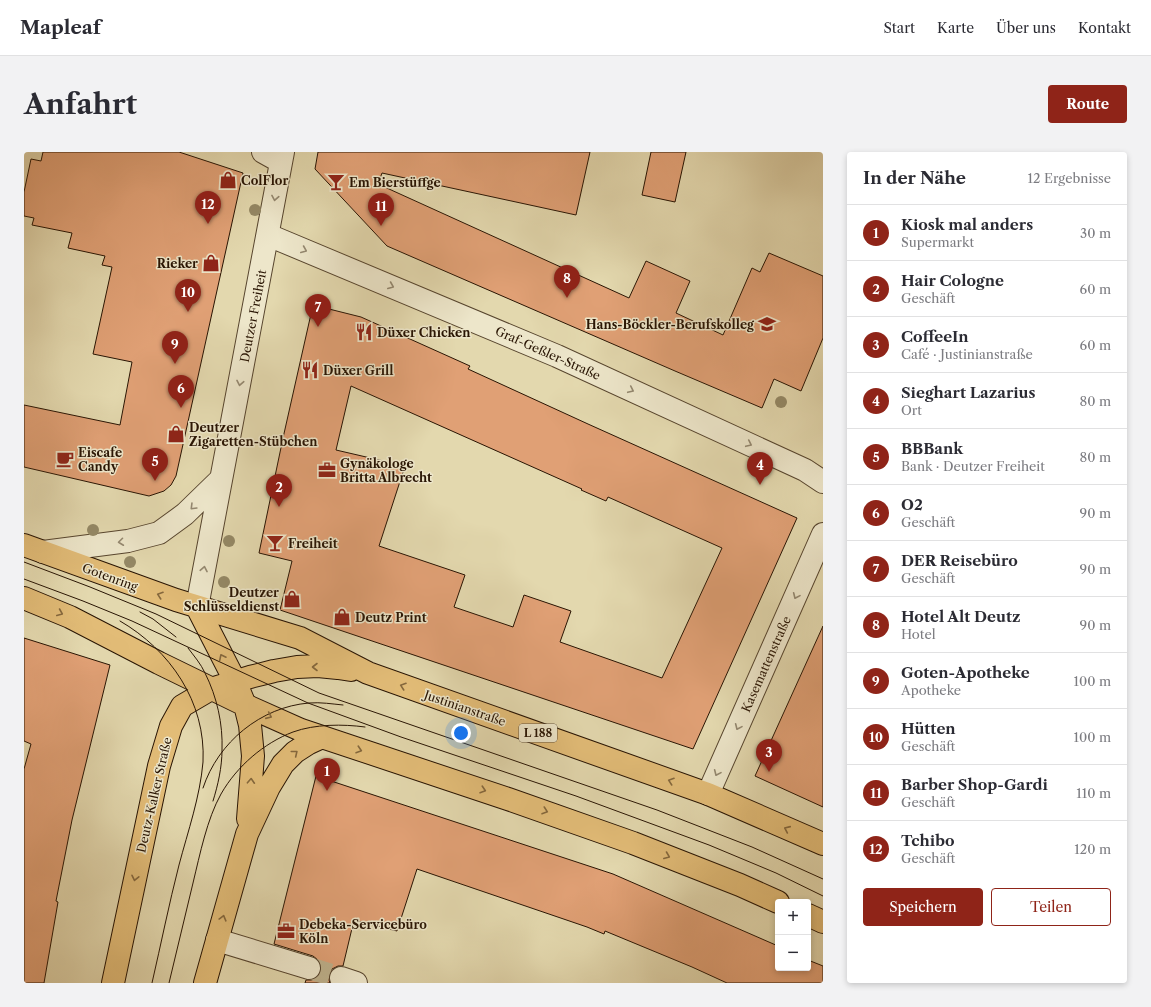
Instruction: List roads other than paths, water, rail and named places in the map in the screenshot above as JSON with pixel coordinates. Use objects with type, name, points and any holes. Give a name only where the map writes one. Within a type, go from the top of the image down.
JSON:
[{"type":"main road","name":"Gotenring","points":[[34,548],[154,593],[197,607]]},
{"type":"main road","points":[[24,598],[70,617],[211,689],[283,723],[633,842],[775,901]]},
{"type":"main road","name":"Justinianstraße","points":[[197,607],[300,638],[368,673],[708,794],[823,844]]},
{"type":"main road","points":[[197,607],[235,681],[245,705],[250,725],[253,756],[247,834]]},
{"type":"main road","name":"Deutz-Kalker Straße","points":[[113,983],[160,766],[171,726],[182,706],[211,689],[250,677],[297,667],[318,666],[368,673]]},
{"type":"main road","points":[[205,983],[247,834],[269,787],[283,764],[295,752],[322,737]]},
{"type":"main road","points":[[811,916],[823,922]]},
{"type":"street","name":"Deutzer Freiheit","points":[[197,607],[268,235],[276,155]]},
{"type":"street","name":"Graf-Geßler-Straße","points":[[268,235],[557,356],[805,470],[823,482]]},
{"type":"street","points":[[34,548],[128,541],[159,532],[185,514],[221,479]]},
{"type":"street","name":"Kasemattenstraße","points":[[708,794],[823,534]]},
{"type":"street","points":[[217,940],[309,968]]},
{"type":"tunnel","points":[[309,968],[341,978]]},
{"type":"tram line","points":[[24,562],[156,614],[319,693],[657,810],[752,847],[823,879]]},
{"type":"tram line","points":[[24,579],[132,621],[308,703],[401,737],[576,796],[709,845],[776,873],[823,896]]},
{"type":"tram line","points":[[140,612],[153,619],[176,637]]},
{"type":"tram line","points":[[120,621],[138,633],[154,647],[169,663],[181,680],[191,699],[198,719],[202,740],[203,762],[199,788],[175,880],[152,983]]},
{"type":"tram line","points":[[188,648],[202,666],[216,701],[220,721],[222,756],[213,801]]},
{"type":"tram line","points":[[203,788],[210,771],[230,742],[258,720],[291,706],[309,703],[343,705]]},
{"type":"tram line","points":[[169,983],[204,837],[216,804],[227,784],[243,765],[262,749],[272,742],[293,732],[310,727],[329,725],[365,727]]},
{"type":"place","name":"ColFlor","points":[[228,180]]},
{"type":"place","name":"Em Bierstüffge","points":[[336,182]]},
{"type":"place","name":"Tchibo","points":[[208,224]]},
{"type":"place","name":"Barber Shop-Gardi","points":[[381,226]]},
{"type":"place","name":"Rieker","points":[[211,263]]},
{"type":"place","name":"Hotel Alt Deutz","points":[[567,298]]},
{"type":"place","name":"Hütten","points":[[188,312]]},
{"type":"place","name":"Hans-Böckler-Berufskolleg","points":[[767,324]]},
{"type":"place","name":"DER Reisebüro","points":[[318,327]]},
{"type":"place","name":"Düxer Chicken","points":[[364,332]]},
{"type":"place","name":"Goten-Apotheke","points":[[175,364]]},
{"type":"place","name":"Düxer Grill","points":[[310,370]]},
{"type":"place","name":"O2","points":[[181,408]]},
{"type":"place","name":"Deutzer Zigaretten-Stübchen","points":[[176,434]]},
{"type":"place","name":"Eiscafe Candy","points":[[65,459]]},
{"type":"place","name":"Gynäkologe Britta Albrecht","points":[[327,470]]},
{"type":"place","name":"BBBank","points":[[155,481]]},
{"type":"place","name":"Sieghart Lazarius","points":[[760,485]]},
{"type":"place","name":"Hair Cologne","points":[[279,507]]},
{"type":"place","name":"Freiheit","points":[[275,543]]},
{"type":"place","name":"Deutzer Schlüsseldienst","points":[[292,599]]},
{"type":"place","name":"Deutz Print","points":[[342,617]]},
{"type":"place","name":"CoffeeIn","points":[[769,772]]},
{"type":"place","name":"Kiosk mal anders","points":[[327,791]]},
{"type":"place","name":"Debeka-Servicebüro Köln","points":[[286,931]]}]
